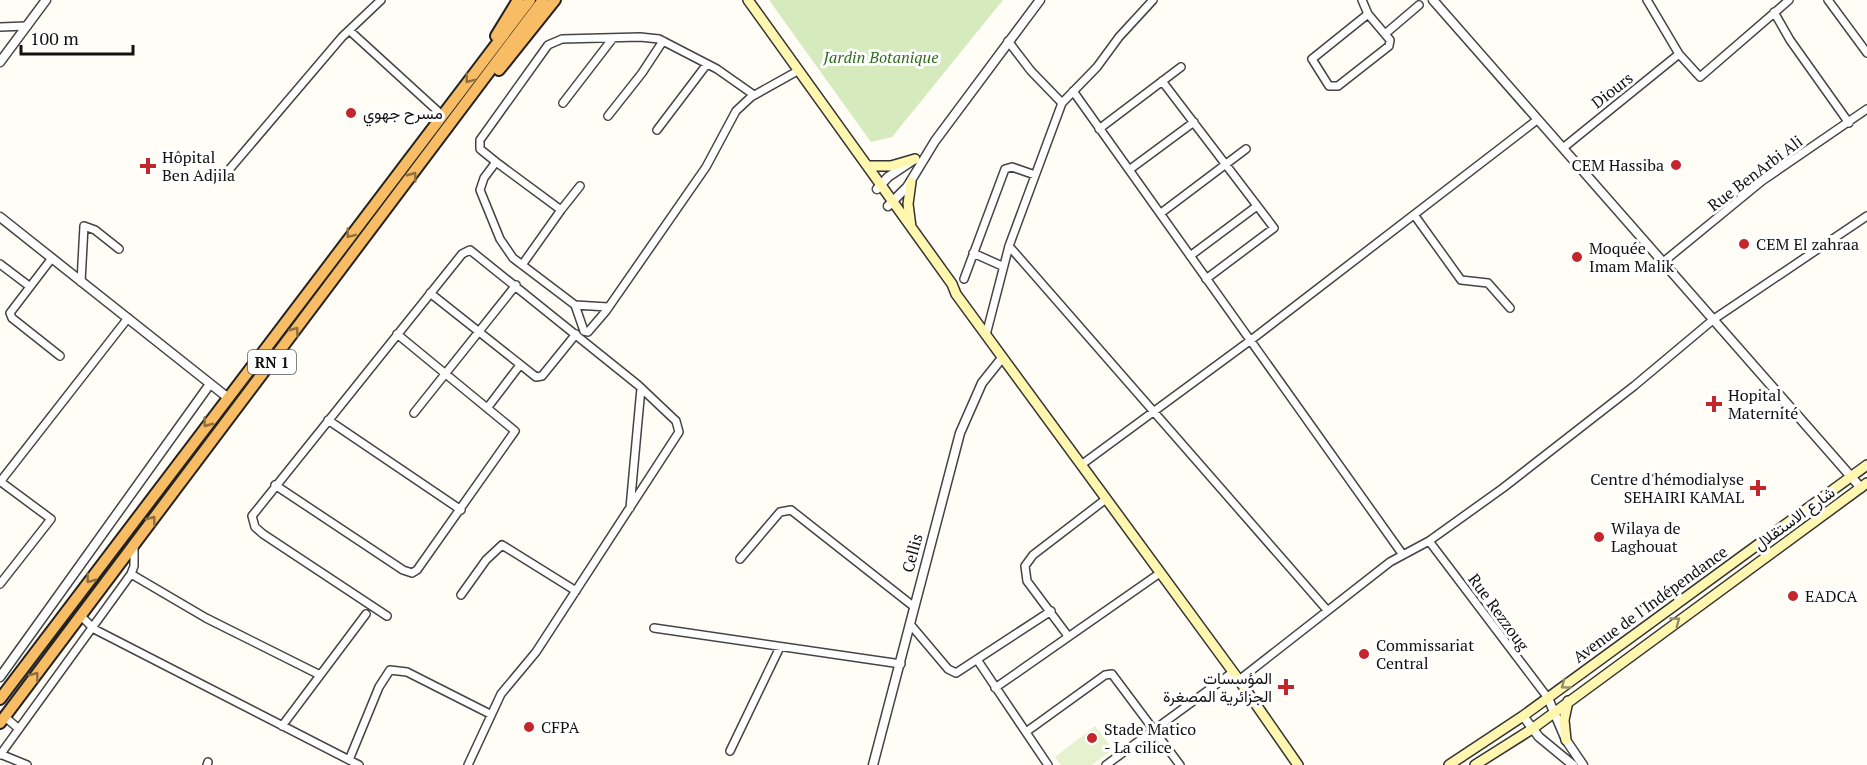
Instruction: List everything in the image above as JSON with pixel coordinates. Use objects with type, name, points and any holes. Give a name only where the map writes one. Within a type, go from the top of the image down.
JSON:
[{"type":"highway","points":[[483,60],[518,0]]},
{"type":"highway","name":"RN 1","points":[[0,699],[530,0]]},
{"type":"highway","name":"RN 1","points":[[2,720],[543,0]]},
{"type":"highway","points":[[480,85],[515,52],[555,0]]},
{"type":"main road","points":[[740,0],[879,187],[948,288],[956,294]]},
{"type":"main road","points":[[748,0],[868,166],[879,187]]},
{"type":"main road","points":[[868,166],[891,166],[915,159]]},
{"type":"main road","points":[[911,182],[908,204],[911,229]]},
{"type":"main road","points":[[890,204],[952,284],[956,294],[1002,358],[1236,676],[1298,765]]},
{"type":"main road","name":"Avenue de l'Indépendance","points":[[1449,765],[1523,716],[1867,465]]},
{"type":"main road","name":"شارع الاستقلال","points":[[1475,765],[1532,729],[1610,669],[1864,485]]},
{"type":"main road","points":[[1640,630],[1649,641]]},
{"type":"main road","points":[[1602,658],[1610,669]]},
{"type":"main road","points":[[1566,740],[1564,720],[1568,700]]},
{"type":"street","points":[[0,62],[46,0]]},
{"type":"street","points":[[228,171],[350,31],[381,0]]},
{"type":"street","points":[[890,204],[911,182],[935,141],[1040,0]]},
{"type":"street","points":[[986,335],[1002,266],[1062,103],[1153,0]]},
{"type":"street","points":[[1362,0],[1368,14],[1390,40],[1389,46],[1338,86],[1329,86],[1312,60],[1368,14]]},
{"type":"street","points":[[1433,0],[1662,263],[1852,476],[1864,485]]},
{"type":"street","points":[[1647,0],[1679,54],[1695,75],[1700,77],[1789,0]]},
{"type":"street","points":[[1828,0],[1867,53]]},
{"type":"street","points":[[1386,34],[1419,5]]},
{"type":"street","points":[[1774,12],[1790,40],[1849,123]]},
{"type":"street","points":[[0,27],[27,26]]},
{"type":"street","points":[[350,31],[442,115]]},
{"type":"street","points":[[561,210],[480,149],[480,140],[548,45],[562,39],[651,37],[663,40],[708,64],[754,95]]},
{"type":"street","points":[[563,103],[613,38]]},
{"type":"street","points":[[608,116],[642,73],[663,40]]},
{"type":"street","points":[[1008,41],[1062,103]]},
{"type":"street","name":"Diours","points":[[1563,148],[1679,54]]},
{"type":"street","points":[[657,130],[708,64]]},
{"type":"street","points":[[1099,129],[1181,66]]},
{"type":"street","points":[[575,304],[586,332],[592,328],[608,307],[706,167],[736,111],[754,95],[794,73]]},
{"type":"street","points":[[1162,81],[1274,228],[1206,279]]},
{"type":"street","points":[[1073,91],[1403,555]]},
{"type":"street","name":"Rue BenArbi Ali","points":[[1662,263],[1762,181],[1867,109]]},
{"type":"street","points":[[1081,465],[1415,216],[1537,120]]},
{"type":"street","points":[[1130,170],[1194,122]]},
{"type":"street","points":[[879,187],[935,141]]},
{"type":"street","points":[[1161,213],[1246,149]]},
{"type":"street","points":[[496,162],[484,178],[480,190],[500,238],[513,258],[575,304],[608,307]]},
{"type":"street","points":[[964,279],[1005,169],[1012,167],[1035,175]]},
{"type":"street","points":[[522,265],[580,186]]},
{"type":"street","points":[[1190,256],[1257,206]]},
{"type":"street","points":[[1415,216],[1461,280],[1488,283],[1510,308]]},
{"type":"street","points":[[1106,765],[1236,676],[1403,555],[1430,542],[1626,393],[1714,319],[1867,216]]},
{"type":"street","points":[[0,217],[227,397]]},
{"type":"street","points":[[81,282],[84,226],[95,230],[118,249]]},
{"type":"street","points":[[1009,246],[1327,610]]},
{"type":"street","points":[[387,616],[255,527],[252,521],[254,512],[275,485],[430,293],[467,251],[478,254],[641,388],[676,421],[679,432],[526,666],[501,694],[468,765]]},
{"type":"street","points":[[973,253],[1002,266]]},
{"type":"street","points":[[52,258],[10,310],[10,316],[60,356]]},
{"type":"street","points":[[0,264],[29,286]]},
{"type":"street","points":[[414,413],[516,285]]},
{"type":"street","points":[[430,293],[536,377],[542,376],[576,334]]},
{"type":"street","points":[[0,584],[51,519],[0,482],[128,318]]},
{"type":"street","points":[[275,485],[409,573],[417,570],[515,431],[397,334]]},
{"type":"street","name":"Cellis","points":[[873,765],[902,663],[913,606],[960,433],[982,383],[1002,358]]},
{"type":"street","points":[[488,407],[520,365]]},
{"type":"street","points":[[14,681],[1,674],[210,384]]},
{"type":"street","points":[[630,510],[641,388]]},
{"type":"street","points":[[328,420],[461,510]]},
{"type":"street","points":[[1068,636],[1027,581],[1024,566],[1033,555],[1106,499]]},
{"type":"street","points":[[740,559],[780,512],[791,510],[913,606]]},
{"type":"street","name":"Rue Rezzoug","points":[[1430,542],[1548,698]]},
{"type":"street","points":[[27,765],[0,754],[94,629],[131,574],[135,563],[134,544]]},
{"type":"street","points":[[462,595],[486,560],[502,545],[576,591]]},
{"type":"street","points":[[995,688],[1160,573]]},
{"type":"street","points":[[131,574],[206,618],[320,675]]},
{"type":"street","points":[[910,624],[952,672],[978,661],[1051,611]]},
{"type":"street","points":[[282,726],[366,614]]},
{"type":"street","points":[[80,615],[94,629],[359,765]]},
{"type":"street","points":[[654,628],[902,663]]},
{"type":"street","points":[[730,751],[780,647]]},
{"type":"street","points":[[978,661],[1048,765]]},
{"type":"street","points":[[349,760],[379,687],[390,669],[407,672],[490,714]]},
{"type":"street","points":[[1026,732],[1108,673],[1114,675],[1180,765]]},
{"type":"street","points":[[1548,698],[1566,740],[1583,765]]},
{"type":"street","points":[[1523,716],[1532,729],[1573,765]]},
{"type":"street","points":[[2,720],[19,729]]},
{"type":"green space","name":"Jardin Botanique","points":[[769,0],[1003,0],[892,137],[871,142]]},
{"type":"green space","name":"Stade Matico - La cilice","points":[[1095,726],[1113,749],[1092,765],[1061,765],[1055,757]]},
{"type":"place","name":"مسرح جهوي","points":[[351,113]]},
{"type":"place","name":"CEM Hassiba","points":[[1676,165]]},
{"type":"place","name":"Hôpital Ben Adjila","points":[[148,166]]},
{"type":"place","name":"CEM El zahraa","points":[[1744,244]]},
{"type":"place","name":"Moquée Imam Malik","points":[[1577,257]]},
{"type":"place","name":"Hopital Maternité","points":[[1714,404]]},
{"type":"place","name":"Centre d'hémodialyse SEHAIRI KAMAL","points":[[1758,488]]},
{"type":"place","name":"Wilaya de Laghouat","points":[[1599,537]]},
{"type":"place","name":"EADCA","points":[[1793,596]]},
{"type":"place","name":"Commissariat Central","points":[[1364,654]]},
{"type":"place","name":"المؤسسات الجزائرية المصغرة","points":[[1286,687]]},
{"type":"place","name":"CFPA","points":[[529,727]]},
{"type":"place","name":"Stade Matico - La cilice","points":[[1092,738]]}]
